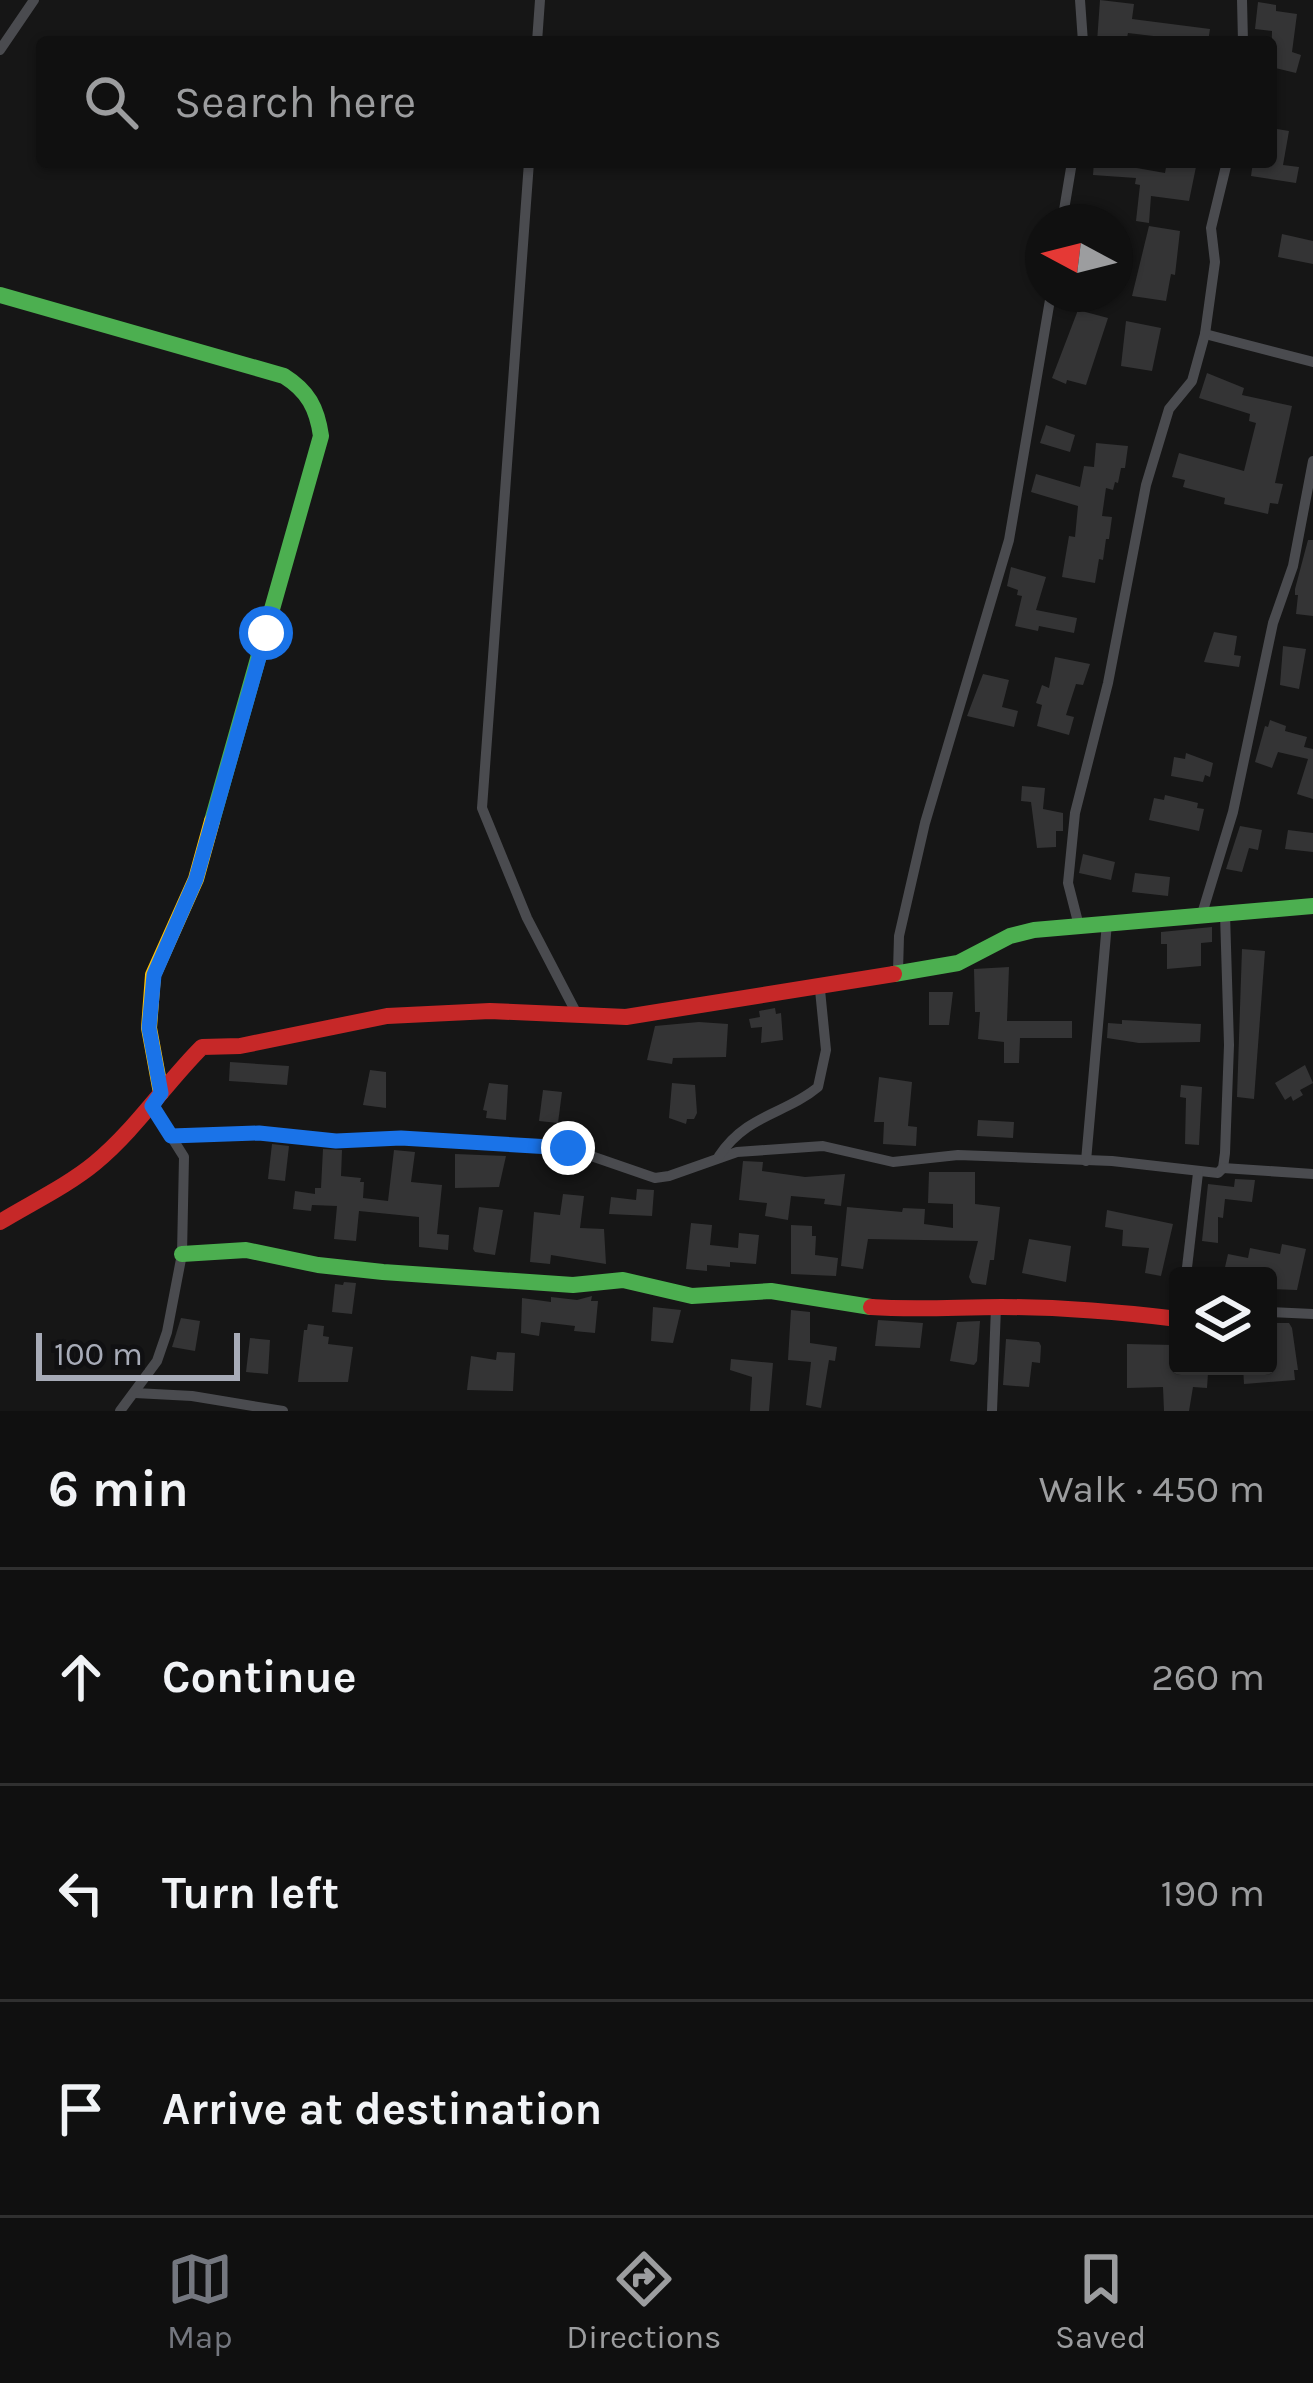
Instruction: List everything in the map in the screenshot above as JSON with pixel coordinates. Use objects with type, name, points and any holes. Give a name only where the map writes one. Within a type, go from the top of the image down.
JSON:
[{"type":"street","points":[[0,50],[34,0]]},
{"type":"street","points":[[537,36],[540,0]]},
{"type":"street","points":[[1080,0],[1083,36]]},
{"type":"street","points":[[1242,0],[1243,36]]},
{"type":"street","points":[[529,168],[482,808],[527,918],[578,1016]]},
{"type":"street","points":[[1066,204],[1071,168]]},
{"type":"street","points":[[1079,926],[1068,883],[1075,813],[1108,682],[1146,485],[1169,409],[1192,381],[1205,334],[1215,262],[1211,228],[1226,168]]},
{"type":"street","points":[[0,295],[284,376],[308,390],[319,410],[321,436],[226,779],[196,879],[154,975],[149,1028],[157,1100],[184,1157],[182,1254],[157,1361],[120,1411]]},
{"type":"street","points":[[898,970],[899,936],[926,823],[1009,540],[1048,312]]},
{"type":"street","points":[[1205,334],[1313,362]]},
{"type":"street","points":[[1201,917],[1233,812],[1273,623],[1293,566],[1313,461]]},
{"type":"street","points":[[0,1222],[94,1164],[157,1100],[190,1056],[214,1044],[240,1046],[387,1016],[490,1011],[626,1017],[820,990],[898,970],[958,963],[1010,936],[1034,930],[1313,906]]},
{"type":"street","points":[[171,1136],[259,1133],[336,1141],[401,1138],[537,1145],[568,1148],[655,1178],[719,1156],[823,1146],[893,1162],[958,1155],[1218,1173],[1223,1168],[1229,1045],[1225,914]]},
{"type":"street","points":[[1085,1161],[1107,923]]},
{"type":"street","points":[[719,1156],[730,1140],[776,1108],[818,1087],[826,1050],[820,990]]},
{"type":"street","points":[[1223,1168],[1313,1174]]},
{"type":"street","points":[[1187,1267],[1198,1173]]},
{"type":"street","points":[[182,1254],[246,1250],[317,1265],[573,1285],[623,1280],[692,1296],[771,1291],[858,1306],[930,1311],[1099,1309],[1169,1318]]},
{"type":"street","points":[[992,1411],[996,1307]]},
{"type":"street","points":[[1277,1312],[1313,1314]]},
{"type":"street","points":[[135,1393],[192,1396],[283,1411]]},
{"type":"building","points":[[1100,0],[1134,4],[1132,19],[1210,29],[1209,36],[1097,36]]},
{"type":"building","points":[[1258,2],[1297,14],[1292,52],[1301,55],[1296,73],[1277,68],[1277,36],[1255,29]]},
{"type":"building","points":[[1277,129],[1289,131],[1283,165],[1299,167],[1296,183],[1251,176],[1252,168],[1277,168]]},
{"type":"building","points":[[1094,168],[1165,173],[1166,168],[1196,168],[1189,201],[1151,196],[1149,223],[1136,221],[1140,185],[1135,184],[1136,178],[1093,175]]},
{"type":"building","points":[[1149,226],[1180,231],[1175,275],[1171,274],[1166,301],[1133,296]]},
{"type":"building","points":[[1282,234],[1313,241],[1313,264],[1278,257]]},
{"type":"building","points":[[1077,312],[1108,318],[1086,385],[1052,378]]},
{"type":"building","points":[[1126,321],[1161,328],[1152,371],[1121,366]]},
{"type":"building","points":[[1207,373],[1244,388],[1242,395],[1292,406],[1275,483],[1283,484],[1278,504],[1270,503],[1268,514],[1224,504],[1225,498],[1183,487],[1185,480],[1172,477],[1179,453],[1244,471],[1256,423],[1249,421],[1250,414],[1199,398]]},
{"type":"building","points":[[1046,425],[1075,435],[1070,452],[1040,443]]},
{"type":"building","points":[[1096,443],[1128,446],[1118,483],[1113,490],[1106,488],[1102,516],[1112,517],[1095,583],[1062,577],[1069,536],[1075,537],[1078,506],[1031,492],[1036,474],[1080,487],[1084,466],[1094,467]]},
{"type":"building","points":[[1308,540],[1313,540],[1313,616],[1296,614],[1295,589]]},
{"type":"building","points":[[1011,567],[1046,577],[1036,610],[1077,618],[1074,633],[1015,626],[1022,596],[1007,586]]},
{"type":"building","points":[[1214,632],[1237,636],[1234,655],[1241,656],[1239,667],[1204,662]]},
{"type":"building","points":[[1283,646],[1306,649],[1299,689],[1280,685]]},
{"type":"building","points":[[1055,657],[1090,664],[1083,685],[1076,684],[1066,715],[1074,717],[1069,735],[1037,726],[1042,705],[1036,703],[1042,685],[1049,688]]},
{"type":"building","points":[[983,674],[1009,680],[1002,707],[1018,711],[1014,727],[967,716]]},
{"type":"building","points":[[1270,720],[1286,726],[1285,731],[1307,737],[1304,747],[1313,749],[1313,799],[1297,794],[1308,759],[1278,752],[1272,768],[1255,762]]},
{"type":"building","points":[[1186,753],[1213,763],[1210,777],[1205,775],[1203,782],[1171,776],[1174,757],[1185,759]]},
{"type":"building","points":[[1022,786],[1045,788],[1043,809],[1063,813],[1063,831],[1056,831],[1056,847],[1037,848],[1031,802],[1021,801]]},
{"type":"building","points":[[1165,795],[1198,803],[1197,808],[1204,809],[1199,831],[1149,820],[1154,798],[1164,800]]},
{"type":"building","points":[[1240,826],[1262,830],[1258,850],[1249,848],[1242,872],[1226,869]]},
{"type":"building","points":[[1288,830],[1313,833],[1313,852],[1285,849]]},
{"type":"building","points":[[1083,854],[1115,862],[1111,880],[1079,873]]},
{"type":"building","points":[[1135,873],[1170,877],[1168,896],[1132,892]]},
{"type":"building","points":[[1212,927],[1212,942],[1201,943],[1201,966],[1167,969],[1167,944],[1161,944],[1161,932]]},
{"type":"building","points":[[1242,949],[1265,951],[1254,1099],[1237,1097]]},
{"type":"building","points":[[1009,967],[1007,1021],[1072,1021],[1072,1038],[1020,1038],[1019,1063],[1004,1063],[1004,1042],[978,1039],[980,1012],[975,1012],[974,969]]},
{"type":"building","points":[[929,992],[953,992],[949,1025],[929,1025]]},
{"type":"building","points":[[775,1008],[776,1014],[781,1013],[783,1040],[761,1043],[762,1027],[751,1028],[749,1019]]},
{"type":"building","points":[[1122,1020],[1201,1024],[1200,1042],[1139,1043],[1107,1038],[1108,1023],[1122,1024]]},
{"type":"building","points":[[728,1024],[726,1057],[673,1058],[672,1064],[647,1060],[655,1026]]},
{"type":"building","points":[[230,1062],[289,1066],[287,1085],[229,1081]]},
{"type":"building","points":[[1305,1065],[1313,1083],[1300,1090],[1303,1095],[1285,1100],[1275,1083]]},
{"type":"building","points":[[370,1070],[386,1072],[386,1108],[363,1105]]},
{"type":"building","points":[[879,1077],[912,1082],[908,1126],[917,1127],[916,1146],[883,1144],[884,1122],[874,1122]]},
{"type":"building","points":[[489,1083],[508,1085],[506,1120],[486,1118],[483,1110]]},
{"type":"building","points":[[672,1083],[695,1085],[697,1113],[686,1124],[669,1118]]},
{"type":"building","points":[[1181,1085],[1202,1087],[1199,1145],[1185,1144],[1186,1098],[1180,1097]]},
{"type":"building","points":[[543,1090],[562,1092],[558,1123],[539,1121]]},
{"type":"building","points":[[978,1120],[1014,1122],[1013,1138],[977,1136]]},
{"type":"building","points":[[272,1144],[289,1146],[285,1181],[268,1179]]},
{"type":"building","points":[[323,1149],[342,1150],[341,1176],[361,1178],[363,1198],[388,1201],[394,1150],[415,1152],[411,1182],[442,1185],[437,1234],[449,1235],[448,1250],[419,1247],[419,1217],[359,1211],[356,1241],[334,1239],[337,1206],[293,1209],[295,1191],[315,1194],[315,1188],[321,1188]]},
{"type":"building","points":[[455,1154],[506,1156],[499,1187],[455,1188]]},
{"type":"building","points":[[743,1161],[763,1162],[762,1171],[805,1177],[845,1174],[841,1206],[824,1204],[825,1199],[791,1196],[788,1220],[765,1216],[767,1203],[739,1200]]},
{"type":"building","points":[[929,1172],[975,1172],[975,1204],[1000,1207],[986,1285],[972,1283],[969,1277],[978,1241],[868,1239],[863,1269],[841,1266],[847,1207],[925,1209],[924,1224],[953,1228],[953,1204],[928,1203]]},
{"type":"building","points":[[1235,1179],[1255,1180],[1252,1202],[1225,1199],[1223,1218],[1218,1217],[1218,1243],[1202,1241],[1208,1184],[1234,1187]]},
{"type":"building","points":[[637,1189],[654,1190],[652,1216],[609,1214],[611,1197],[636,1200]]},
{"type":"building","points":[[563,1194],[584,1196],[580,1228],[604,1229],[606,1264],[551,1255],[550,1264],[530,1262],[534,1212],[560,1215]]},
{"type":"building","points":[[479,1207],[503,1210],[495,1255],[473,1249]]},
{"type":"building","points":[[1107,1210],[1173,1224],[1161,1276],[1145,1273],[1149,1248],[1122,1246],[1123,1230],[1105,1227]]},
{"type":"building","points":[[691,1223],[712,1225],[710,1245],[738,1248],[739,1233],[759,1235],[756,1264],[730,1262],[730,1267],[707,1265],[707,1271],[686,1269]]},
{"type":"building","points":[[791,1225],[812,1226],[815,1255],[838,1258],[836,1276],[791,1274]]},
{"type":"building","points":[[1029,1239],[1071,1246],[1066,1282],[1022,1273]]},
{"type":"building","points":[[1282,1244],[1306,1249],[1297,1290],[1277,1289],[1277,1267],[1225,1267],[1228,1254],[1248,1258],[1250,1248],[1280,1254]]},
{"type":"building","points":[[356,1283],[352,1314],[332,1312],[335,1284]]},
{"type":"building","points":[[592,1296],[591,1301],[598,1301],[595,1333],[541,1322],[539,1336],[521,1333],[522,1298],[551,1302],[551,1297],[577,1300]]},
{"type":"building","points":[[653,1307],[681,1310],[673,1343],[651,1341]]},
{"type":"building","points":[[791,1310],[810,1312],[810,1343],[837,1347],[835,1361],[829,1360],[821,1408],[806,1405],[811,1362],[788,1360]]},
{"type":"building","points":[[181,1318],[200,1321],[195,1351],[172,1347]]},
{"type":"building","points":[[878,1320],[923,1323],[920,1348],[875,1346]]},
{"type":"building","points":[[980,1321],[974,1365],[950,1361],[957,1322]]},
{"type":"building","points":[[1277,1323],[1289,1323],[1298,1370],[1294,1370],[1295,1380],[1244,1384],[1244,1375],[1277,1375]]},
{"type":"building","points":[[308,1324],[324,1326],[328,1344],[353,1347],[348,1382],[298,1382]]},
{"type":"building","points":[[250,1338],[270,1340],[268,1374],[246,1372]]},
{"type":"building","points":[[1006,1339],[1041,1346],[1040,1363],[1032,1362],[1029,1387],[1003,1385]]},
{"type":"building","points":[[1127,1344],[1169,1345],[1169,1375],[1208,1375],[1207,1388],[1193,1387],[1189,1411],[1164,1411],[1163,1387],[1127,1388]]},
{"type":"building","points":[[497,1352],[515,1353],[513,1391],[467,1390],[471,1356],[496,1360]]},
{"type":"building","points":[[731,1359],[773,1363],[769,1411],[750,1411],[752,1377],[730,1370]]},
{"type":"traffic: fast","points":[[0,295],[284,376],[314,409],[321,436],[212,821]]},
{"type":"traffic: fast","points":[[894,974],[958,963],[1010,936],[1034,930],[1313,906]]},
{"type":"traffic: fast","points":[[182,1254],[246,1250],[383,1272],[573,1285],[623,1280],[692,1296],[771,1291],[871,1307]]},
{"type":"traffic: slow","points":[[161,1093],[149,1028],[153,975],[196,879],[212,821]]},
{"type":"traffic: jam","points":[[0,1222],[95,1163],[202,1047],[240,1046],[387,1016],[490,1011],[626,1017],[894,974]]},
{"type":"traffic: jam","points":[[871,1307],[1046,1308],[1169,1318]]},
{"type":"route","points":[[266,633],[196,879],[154,975],[149,1028],[161,1093],[152,1106],[171,1136],[259,1133],[336,1141],[401,1138],[568,1148]]}]
